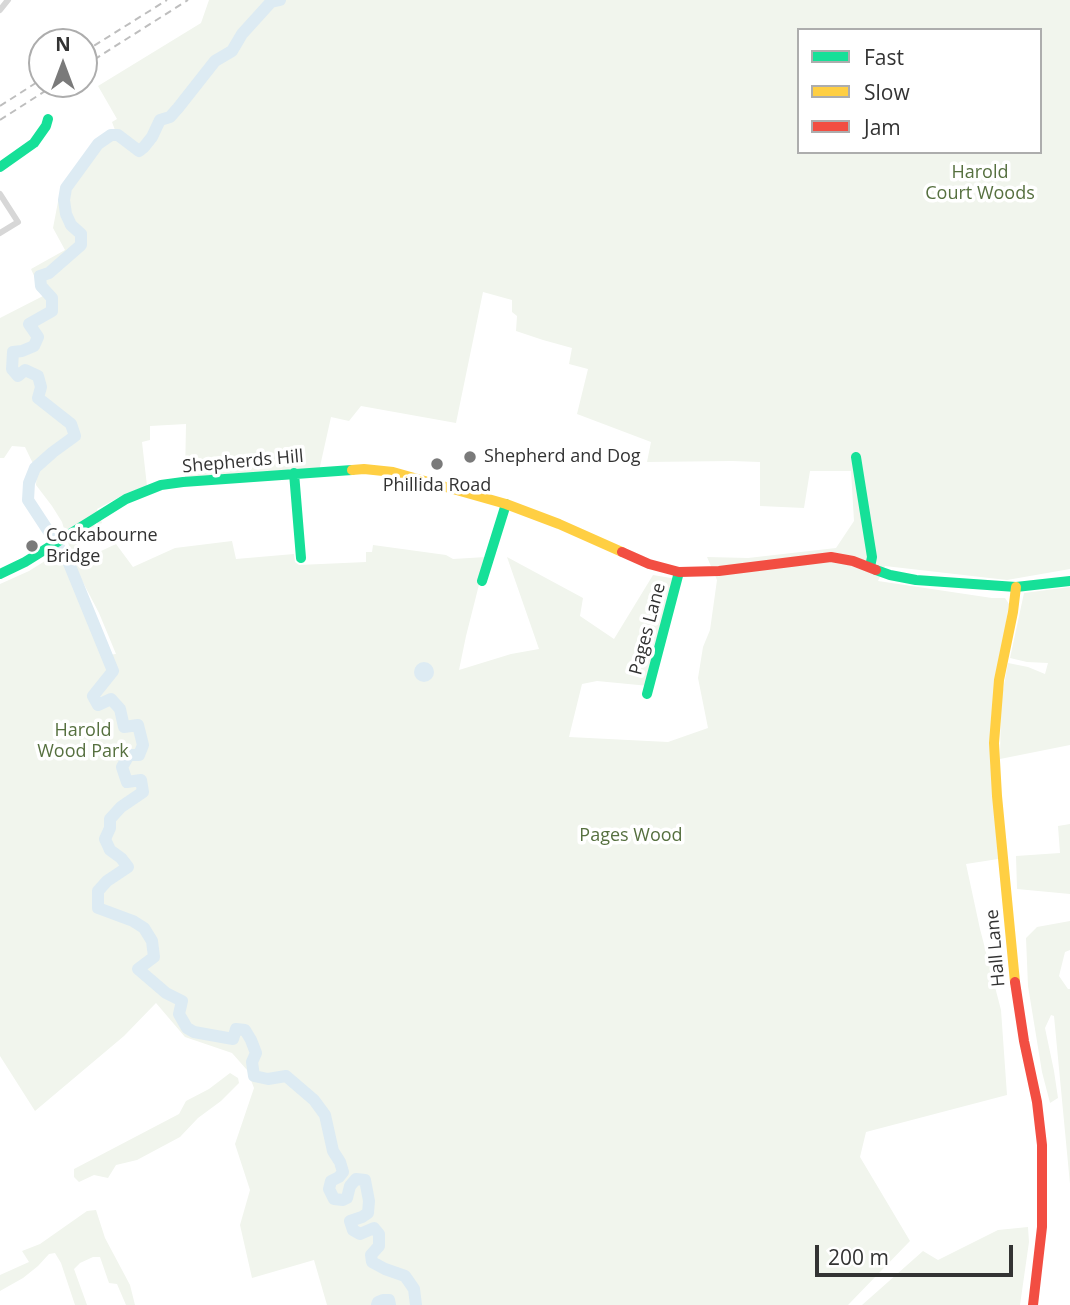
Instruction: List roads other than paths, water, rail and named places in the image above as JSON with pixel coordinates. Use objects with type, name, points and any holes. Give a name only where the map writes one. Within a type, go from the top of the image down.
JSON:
[{"type":"street","points":[[0,10],[8,0]]},
{"type":"street","points":[[0,167],[34,143],[48,119]]},
{"type":"street","points":[[0,194],[18,222],[0,233]]},
{"type":"street","points":[[856,457],[871,562]]},
{"type":"street","name":"Shepherds Hill","points":[[1,572],[43,551],[126,499],[161,485],[365,468],[506,504],[569,528],[649,564],[679,572],[719,571],[831,557],[871,562],[890,575],[916,580],[1016,587],[1070,581]]},
{"type":"street","points":[[294,473],[301,558]]},
{"type":"street","points":[[482,581],[506,504]]},
{"type":"street","name":"Pages Lane","points":[[647,694],[679,572]]},
{"type":"street","name":"Hall Lane","points":[[1016,587],[999,680],[994,743],[1016,994],[1037,1102],[1042,1145],[1042,1227],[1033,1305]]},
{"type":"waterway","points":[[280,0],[271,2],[242,34],[232,51],[215,61],[170,117],[160,120],[144,147],[139,151],[118,135],[111,135],[98,144],[66,188],[66,214],[71,225],[81,234],[81,245],[49,273],[40,276],[41,286],[52,298],[52,311],[29,324],[38,337],[34,346],[13,352],[12,369],[18,376],[25,370],[38,376],[41,387],[38,398],[71,424],[75,436],[35,468],[29,483],[28,500],[68,561],[113,671],[93,696],[98,705],[111,699],[120,709],[124,727],[138,725],[143,745],[139,755],[129,755],[122,767],[127,782],[141,780],[143,792],[121,807],[110,819],[110,828],[105,839],[110,850],[128,867],[107,881],[98,891],[98,908],[144,928],[152,941],[154,957],[138,969],[166,993],[182,1001],[179,1014],[187,1028],[194,1032],[233,1039],[236,1029],[245,1030],[256,1053],[252,1062],[254,1076],[268,1079],[286,1076],[314,1100],[325,1115],[333,1151],[343,1172],[331,1181],[329,1189],[334,1199],[343,1200],[347,1198],[350,1186],[356,1179],[365,1180],[368,1213],[350,1221],[353,1230],[360,1234],[374,1228],[379,1234],[379,1246],[371,1255],[372,1262],[405,1276],[414,1289],[416,1305]]},
{"type":"waterway","points":[[377,1305],[383,1300],[389,1300],[390,1305]]},
{"type":"railway","points":[[98,43],[167,0]]},
{"type":"railway","points":[[98,57],[188,0]]},
{"type":"railway","points":[[0,106],[28,88]]},
{"type":"railway","points":[[0,120],[34,98]]},
{"type":"place","name":"Shepherd and Dog","points":[[470,457]]},
{"type":"place","name":"Phillida Road","points":[[437,464]]},
{"type":"place","name":"Cockabourne Bridge","points":[[32,546]]},
{"type":"park label","name":"Harold Court Woods","points":[[980,183]]},
{"type":"park label","name":"Harold Wood Park","points":[[83,741]]},
{"type":"park label","name":"Pages Wood","points":[[631,836]]}]
